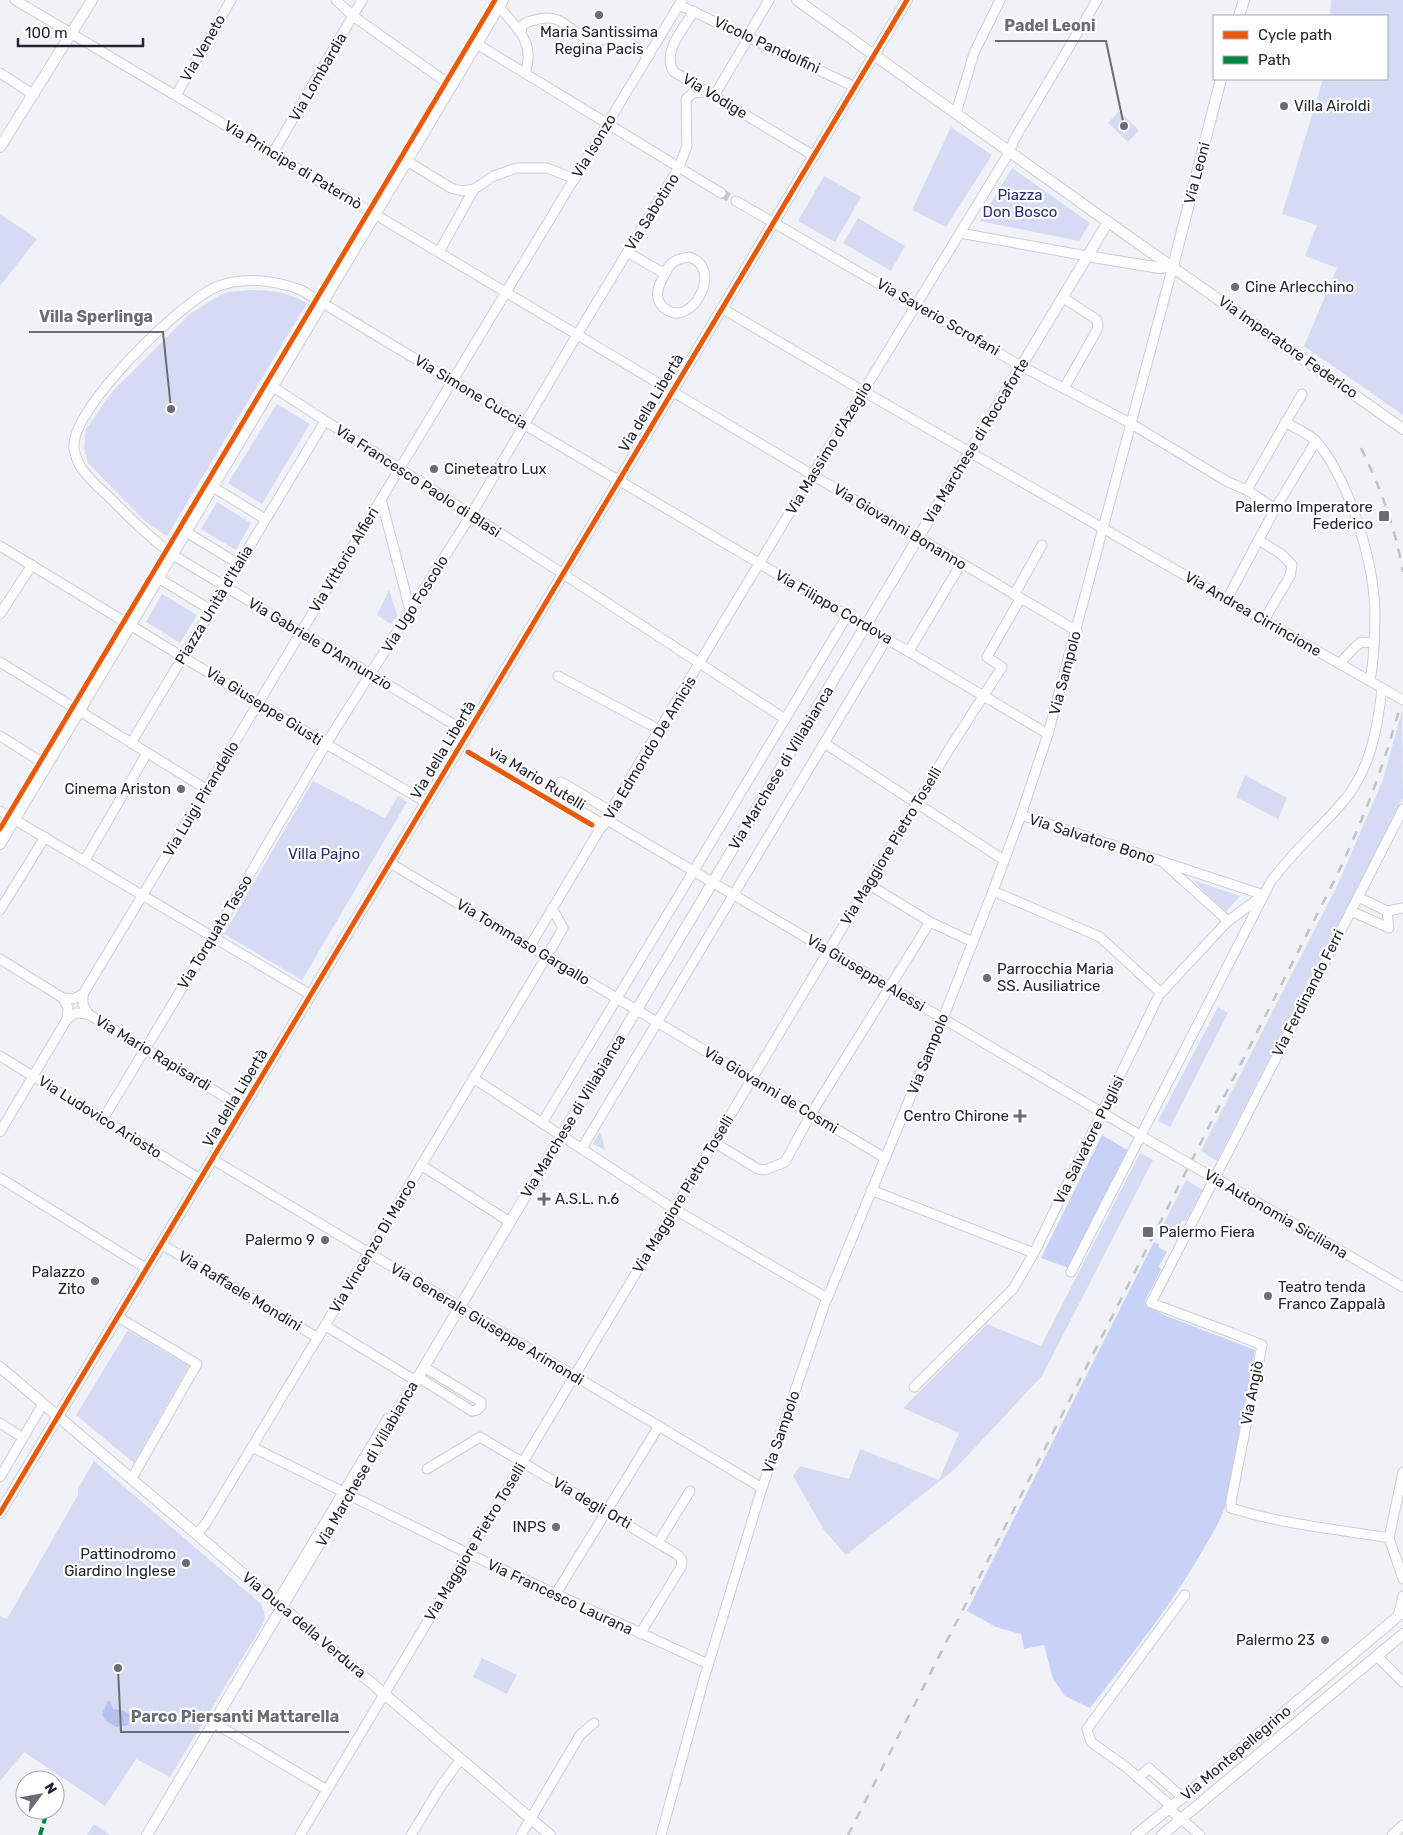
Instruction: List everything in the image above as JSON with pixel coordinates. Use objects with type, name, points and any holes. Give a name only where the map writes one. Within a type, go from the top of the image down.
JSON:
[{"type":"street","name":"Via Principe di Paternò","points":[[15,0],[673,392]]},
{"type":"street","points":[[0,147],[92,0]]},
{"type":"street","name":"Via Veneto","points":[[176,95],[230,0]]},
{"type":"street","points":[[336,0],[353,16],[446,82],[448,87],[447,94]]},
{"type":"street","name":"Via Lombardia","points":[[274,153],[362,0]]},
{"type":"street","points":[[710,94],[749,37],[769,0]]},
{"type":"street","points":[[797,0],[1108,222],[1173,266]]},
{"type":"street","name":"Via della Libertà","points":[[0,1513],[907,0]]},
{"type":"street","points":[[956,113],[974,52],[1000,0]]},
{"type":"street","points":[[1098,0],[1014,140],[1010,151],[960,232],[1160,268],[1173,266]]},
{"type":"street","points":[[1234,15],[1236,0]]},
{"type":"street","points":[[1239,15],[1244,0]]},
{"type":"street","name":"Vicolo Pandolfini","points":[[680,2],[694,11],[855,87]]},
{"type":"street","name":"Via Isonzo","points":[[452,380],[575,179],[680,2]]},
{"type":"street","points":[[0,844],[501,4],[520,32],[529,56],[524,74]]},
{"type":"street","name":"Via Vodige","points":[[694,11],[672,48],[669,58],[670,66],[674,72],[814,156]]},
{"type":"street","points":[[520,32],[522,26],[527,22],[546,18],[557,19],[585,38],[622,40],[648,56]]},
{"type":"street","points":[[477,44],[721,193]]},
{"type":"street","points":[[0,73],[34,95]]},
{"type":"street","name":"Via Leoni","points":[[1173,266],[1221,80]]},
{"type":"street","name":"Via Sabotino","points":[[525,425],[679,167],[687,146],[686,99],[693,93],[710,94]]},
{"type":"street","points":[[407,161],[451,188],[463,191],[474,189],[494,176],[516,168],[547,168],[575,179]]},
{"type":"street","points":[[438,252],[474,189]]},
{"type":"street","name":"Via Saverio Scrofani","points":[[736,201],[1021,366],[1130,423],[1228,482],[1247,490],[1275,509]]},
{"type":"street","points":[[1087,256],[1108,222]]},
{"type":"street","name":"Via Massimo d'Azeglio","points":[[699,664],[960,232]]},
{"type":"street","points":[[627,252],[665,274]]},
{"type":"street","name":"Via Marchese di Roccaforte","points":[[864,625],[1087,256]]},
{"type":"street","points":[[689,257],[698,260],[703,266],[705,275],[704,285],[689,310],[681,314],[671,313],[663,307],[657,298],[657,289],[665,274],[671,264],[689,257]]},
{"type":"street","name":"Via Sampolo","points":[[661,1835],[708,1664],[762,1488],[827,1298],[873,1190],[993,891],[1048,734],[1173,266]]},
{"type":"street","name":"Via Imperatore Federico","points":[[1173,266],[1403,428]]},
{"type":"street","name":"Via Simone Cuccia","points":[[172,555],[142,529],[82,470],[76,454],[74,438],[84,416],[111,379],[192,301],[216,287],[246,281],[280,283],[301,290],[619,480]]},
{"type":"street","points":[[1062,298],[1096,319],[1098,324],[1097,330],[1064,388]]},
{"type":"street","name":"Via Andrea Cirrincione","points":[[723,309],[1403,700]]},
{"type":"street","name":"Via Vittorio Alfieri","points":[[259,702],[452,380]]},
{"type":"street","name":"Via Francesco Paolo di Blasi","points":[[272,388],[563,574],[785,720]]},
{"type":"street","name":"Via Giovanni Bonanno","points":[[673,392],[1077,631]]},
{"type":"street","points":[[1247,490],[1302,394]]},
{"type":"street","name":"Piazza Unità d'Italia","points":[[131,743],[325,421]]},
{"type":"street","points":[[1285,422],[1316,441],[1335,468],[1354,510],[1367,558],[1375,612],[1370,681]]},
{"type":"street","name":"Via Ugo Foscolo","points":[[326,744],[471,515],[525,425]]},
{"type":"street","points":[[1227,599],[1275,509],[1316,441]]},
{"type":"street","name":"Via Filippo Cordova","points":[[619,480],[1048,734]]},
{"type":"street","points":[[213,487],[266,519]]},
{"type":"street","points":[[381,499],[410,610]]},
{"type":"street","points":[[186,532],[239,564]]},
{"type":"street","points":[[1259,540],[1281,554],[1292,565],[1290,576],[1264,620]]},
{"type":"street","points":[[1017,597],[1042,545]]},
{"type":"street","name":"Via Giuseppe Giusti","points":[[0,546],[326,744],[426,802]]},
{"type":"street","name":"Via Gabriele D'Annunzio","points":[[172,555],[468,733]]},
{"type":"street","points":[[909,652],[962,564]]},
{"type":"street","points":[[0,614],[32,565]]},
{"type":"street","points":[[158,578],[211,610]]},
{"type":"street","name":"Via Maggiore Pietro Toselli","points":[[300,1835],[715,1143],[828,950],[983,695],[1002,667],[987,657],[1017,597]]},
{"type":"street","name":"Via Marchese di Villabianca","points":[[542,1123],[847,616]]},
{"type":"street","name":"Via Marchese di Villabianca","points":[[147,1835],[214,1723],[280,1605],[864,625]]},
{"type":"street","name":"Via Marchese di Villabianca","points":[[582,1148],[886,638]]},
{"type":"street","points":[[1340,664],[1361,642],[1374,643]]},
{"type":"street","points":[[0,662],[206,789]]},
{"type":"street","name":"Via Edmondo De Amicis","points":[[530,946],[608,819],[699,664]]},
{"type":"street","points":[[558,676],[660,730]]},
{"type":"street","name":"Via Salvatore Puglisi","points":[[914,1386],[1013,1289],[1034,1253],[1161,993],[1228,921],[1260,894],[1286,862],[1332,814],[1357,781],[1370,752],[1376,732],[1382,688]]},
{"type":"street","name":"Via Luigi Pirandello","points":[[83,994],[259,702]]},
{"type":"street","points":[[0,736],[40,761],[46,767]]},
{"type":"street","points":[[824,743],[1004,860]]},
{"type":"street","name":"Via Torquato Tasso","points":[[102,1119],[213,937],[326,744]]},
{"type":"street","points":[[85,860],[147,753]]},
{"type":"street","points":[[608,819],[561,782],[553,794],[608,819],[711,881]]},
{"type":"street","name":"Via Ferdinando Ferri","points":[[1211,1176],[1403,809]]},
{"type":"street","points":[[0,811],[310,995]]},
{"type":"street","name":"Via Salvatore Bono","points":[[1021,815],[1260,894]]},
{"type":"street","points":[[0,910],[45,837]]},
{"type":"street","name":"Via Tommaso Gargallo","points":[[390,862],[656,1023]]},
{"type":"street","name":"Via Salvatore Bono","points":[[1162,862],[1228,921]]},
{"type":"street","name":"Via Giuseppe Alessi","points":[[711,881],[1145,1138]]},
{"type":"street","points":[[868,884],[930,922],[973,942]]},
{"type":"street","points":[[993,891],[1100,937],[1161,993]]},
{"type":"street","name":"Via Salvatore Puglisi","points":[[1071,1272],[1145,1138],[1260,894]]},
{"type":"street","points":[[1358,897],[1387,911],[1403,908]]},
{"type":"street","points":[[547,956],[563,928],[552,908]]},
{"type":"street","points":[[1351,911],[1389,928],[1387,911]]},
{"type":"street","points":[[715,1143],[758,1169],[764,1170],[785,1162],[811,1114],[930,922]]},
{"type":"street","name":"Via Vincenzo Di Marco","points":[[197,1534],[206,1523],[326,1326],[547,956]]},
{"type":"street","points":[[0,960],[63,998],[73,999],[83,994],[88,1014],[76,1014],[67,1019]]},
{"type":"street","points":[[0,1132],[67,1019],[68,1008],[63,998]]},
{"type":"street","name":"Via Mario Rapisardi","points":[[88,1014],[244,1108]]},
{"type":"street","name":"Via Giovanni de Cosmi","points":[[656,1023],[885,1158]]},
{"type":"street","name":"Via Ludovico Ariosto","points":[[0,1056],[200,1179]]},
{"type":"street","points":[[474,1078],[674,1209],[827,1298]]},
{"type":"street","name":"Via Autonomia Siciliana","points":[[1145,1138],[1403,1288]]},
{"type":"street","name":"Via Generale Giuseppe Arimondi","points":[[212,1159],[762,1488]]},
{"type":"street","points":[[421,1166],[508,1222]]},
{"type":"street","name":"Via Angiò","points":[[1211,1176],[1151,1304],[1262,1345],[1230,1501],[1231,1508],[1309,1525],[1389,1538]]},
{"type":"street","points":[[0,1178],[147,1269]]},
{"type":"street","points":[[873,1190],[1034,1253]]},
{"type":"street","name":"Via Raffaele Mondini","points":[[162,1244],[318,1338]]},
{"type":"street","name":"Via Marchese di Villabianca","points":[[415,1379],[424,1367],[458,1306]]},
{"type":"street","points":[[118,1317],[197,1364],[132,1478]]},
{"type":"street","points":[[326,1326],[472,1411],[477,1410],[481,1406],[480,1402],[424,1367]]},
{"type":"street","name":"Via Duca della Verdura","points":[[1,1371],[132,1478],[550,1835]]},
{"type":"street","points":[[0,1477],[43,1404]]},
{"type":"street","points":[[0,1423],[23,1438]]},
{"type":"street","points":[[555,1595],[658,1426]]},
{"type":"street","name":"Via degli Orti","points":[[427,1470],[480,1437],[678,1555],[682,1560],[681,1567],[640,1634]]},
{"type":"street","name":"Via Francesco Laurana","points":[[252,1447],[468,1554],[708,1664]]},
{"type":"street","points":[[1403,1472],[1389,1538],[1403,1579]]},
{"type":"street","points":[[658,1543],[690,1491]]},
{"type":"street","points":[[1185,1595],[1087,1729],[1091,1742],[1138,1778],[1200,1835]]},
{"type":"street","points":[[1401,1614],[1403,1596]]},
{"type":"street","name":"Via Montepellegrino","points":[[1136,1835],[1183,1798],[1401,1614]]},
{"type":"street","name":"Via Montepellegrino","points":[[1162,1835],[1403,1634]]},
{"type":"street","points":[[1377,1656],[1403,1682]]},
{"type":"street","points":[[1335,1669],[1346,1682]]},
{"type":"street","points":[[214,1723],[327,1790]]},
{"type":"street","points":[[521,1835],[580,1735],[594,1723]]},
{"type":"street","points":[[411,1835],[441,1786],[461,1759]]},
{"type":"street","points":[[1138,1778],[1150,1768],[1183,1798]]},
{"type":"street","points":[[1392,1835],[1403,1825]]},
{"type":"green space","points":[[1331,0],[1403,0],[1403,415],[1304,346],[1337,268],[1305,256],[1317,225],[1282,214],[1323,80],[1388,80],[1388,15],[1330,15]]},
{"type":"green space","points":[[1119,111],[1139,130],[1128,142],[1108,123]]},
{"type":"green space","points":[[951,127],[992,155],[946,227],[912,210]]},
{"type":"green space","name":"Piazza Don Bosco","points":[[1012,168],[1090,223],[1079,241],[980,221]]},
{"type":"green space","points":[[824,176],[861,197],[835,242],[798,221]]},
{"type":"green space","points":[[0,214],[37,239],[0,286]]},
{"type":"green space","points":[[858,218],[905,246],[891,271],[843,243]]},
{"type":"green space","points":[[252,290],[280,293],[307,303],[167,536],[146,522],[88,463],[84,448],[86,429],[113,391],[190,314],[218,296],[229,292]]},
{"type":"green space","points":[[277,404],[310,424],[262,504],[228,483]]},
{"type":"green space","points":[[217,502],[251,523],[236,550],[201,529]]},
{"type":"green space","points":[[389,590],[399,621],[394,619],[391,624],[377,615]]},
{"type":"green space","points":[[162,594],[197,615],[180,643],[146,622]]},
{"type":"green space","points":[[1402,710],[1403,798],[1217,1161],[1201,1151],[1337,886],[1383,780]]},
{"type":"green space","points":[[1245,775],[1287,798],[1278,819],[1236,797]]},
{"type":"green space","name":"Villa Pajno","points":[[313,781],[385,818],[398,796],[407,802],[302,980],[224,934]]},
{"type":"green space","points":[[1192,880],[1240,896],[1226,912]]},
{"type":"green space","points":[[1218,1007],[1228,1013],[1170,1127],[1158,1121]]},
{"type":"green space","points":[[599,1133],[601,1133],[605,1150],[593,1144]]},
{"type":"green space","points":[[1140,1153],[1153,1160],[1042,1376],[955,1469],[846,1555],[824,1530],[793,1476],[800,1466],[849,1479],[860,1449],[939,1480],[959,1433],[903,1408],[987,1324],[1041,1346]]},
{"type":"green space","points":[[1186,1180],[1203,1190],[1186,1221],[1182,1221],[1175,1235],[1166,1230],[1164,1233],[1160,1231]]},
{"type":"green space","points":[[128,1330],[189,1366],[134,1463],[76,1415]]},
{"type":"green space","points":[[94,1461],[260,1603],[265,1616],[263,1624],[170,1777],[136,1759],[105,1806],[65,1779],[65,1770],[51,1770],[24,1752],[0,1781],[0,1616],[7,1619],[78,1495],[78,1489]]},
{"type":"green space","points":[[482,1658],[517,1675],[507,1694],[473,1677]]},
{"type":"green space","points":[[94,1824],[110,1835],[87,1835]]},
{"type":"shaded area","points":[[1102,1135],[1129,1151],[1069,1268],[1041,1258]]},
{"type":"shaded area","points":[[1154,1242],[1159,1244],[1158,1247],[1167,1252],[1159,1266],[1161,1270],[1145,1301],[1146,1306],[1169,1317],[1255,1350],[1225,1507],[1220,1519],[1175,1595],[1090,1708],[1065,1696],[1053,1679],[1044,1645],[1024,1649],[1021,1634],[996,1627],[967,1611]]},
{"type":"shaded area","points":[[108,1701],[110,1701],[113,1709],[130,1714],[128,1725],[116,1727],[105,1720],[102,1714]]},
{"type":"tunnel","points":[[721,193],[736,201]]},
{"type":"railway","points":[[1361,448],[1386,508],[1403,572]]},
{"type":"railway","points":[[848,1835],[1330,889],[1369,801],[1399,710]]},
{"type":"marked path","points":[[40,1835],[44,1820]]},
{"type":"cycle path","points":[[0,829],[495,0]]},
{"type":"cycle path","points":[[0,1513],[907,0]]},
{"type":"cycle path","name":"via Mario Rutelli","points":[[468,752],[592,825]]},
{"type":"place","name":"Maria Santissima Regina Pacis","points":[[599,15]]},
{"type":"place","name":"Villa Airoldi","points":[[1284,106]]},
{"type":"place","name":"Padel Leoni","points":[[1124,126]]},
{"type":"place","name":"Cine Arlecchino","points":[[1235,287]]},
{"type":"place","name":"Villa Sperlinga","points":[[171,409]]},
{"type":"place","name":"Cineteatro Lux","points":[[434,469]]},
{"type":"place","name":"Palermo Imperatore Federico","points":[[1384,516]]},
{"type":"place","name":"Cinema Ariston","points":[[181,789]]},
{"type":"place","name":"Parrocchia Maria SS. Ausiliatrice","points":[[987,978]]},
{"type":"place","name":"Centro Chirone","points":[[1020,1116]]},
{"type":"place","name":"A.S.L. n.6","points":[[544,1199]]},
{"type":"place","name":"Palermo Fiera","points":[[1148,1232]]},
{"type":"place","name":"Palermo 9","points":[[325,1240]]},
{"type":"place","name":"Palazzo Zito","points":[[95,1281]]},
{"type":"place","name":"Teatro tenda Franco Zappalà","points":[[1268,1296]]},
{"type":"place","name":"INPS","points":[[556,1527]]},
{"type":"place","name":"Pattinodromo Giardino Inglese","points":[[186,1563]]},
{"type":"place","name":"Palermo 23","points":[[1325,1640]]},
{"type":"place","name":"Parco Piersanti Mattarella","points":[[118,1668]]}]
